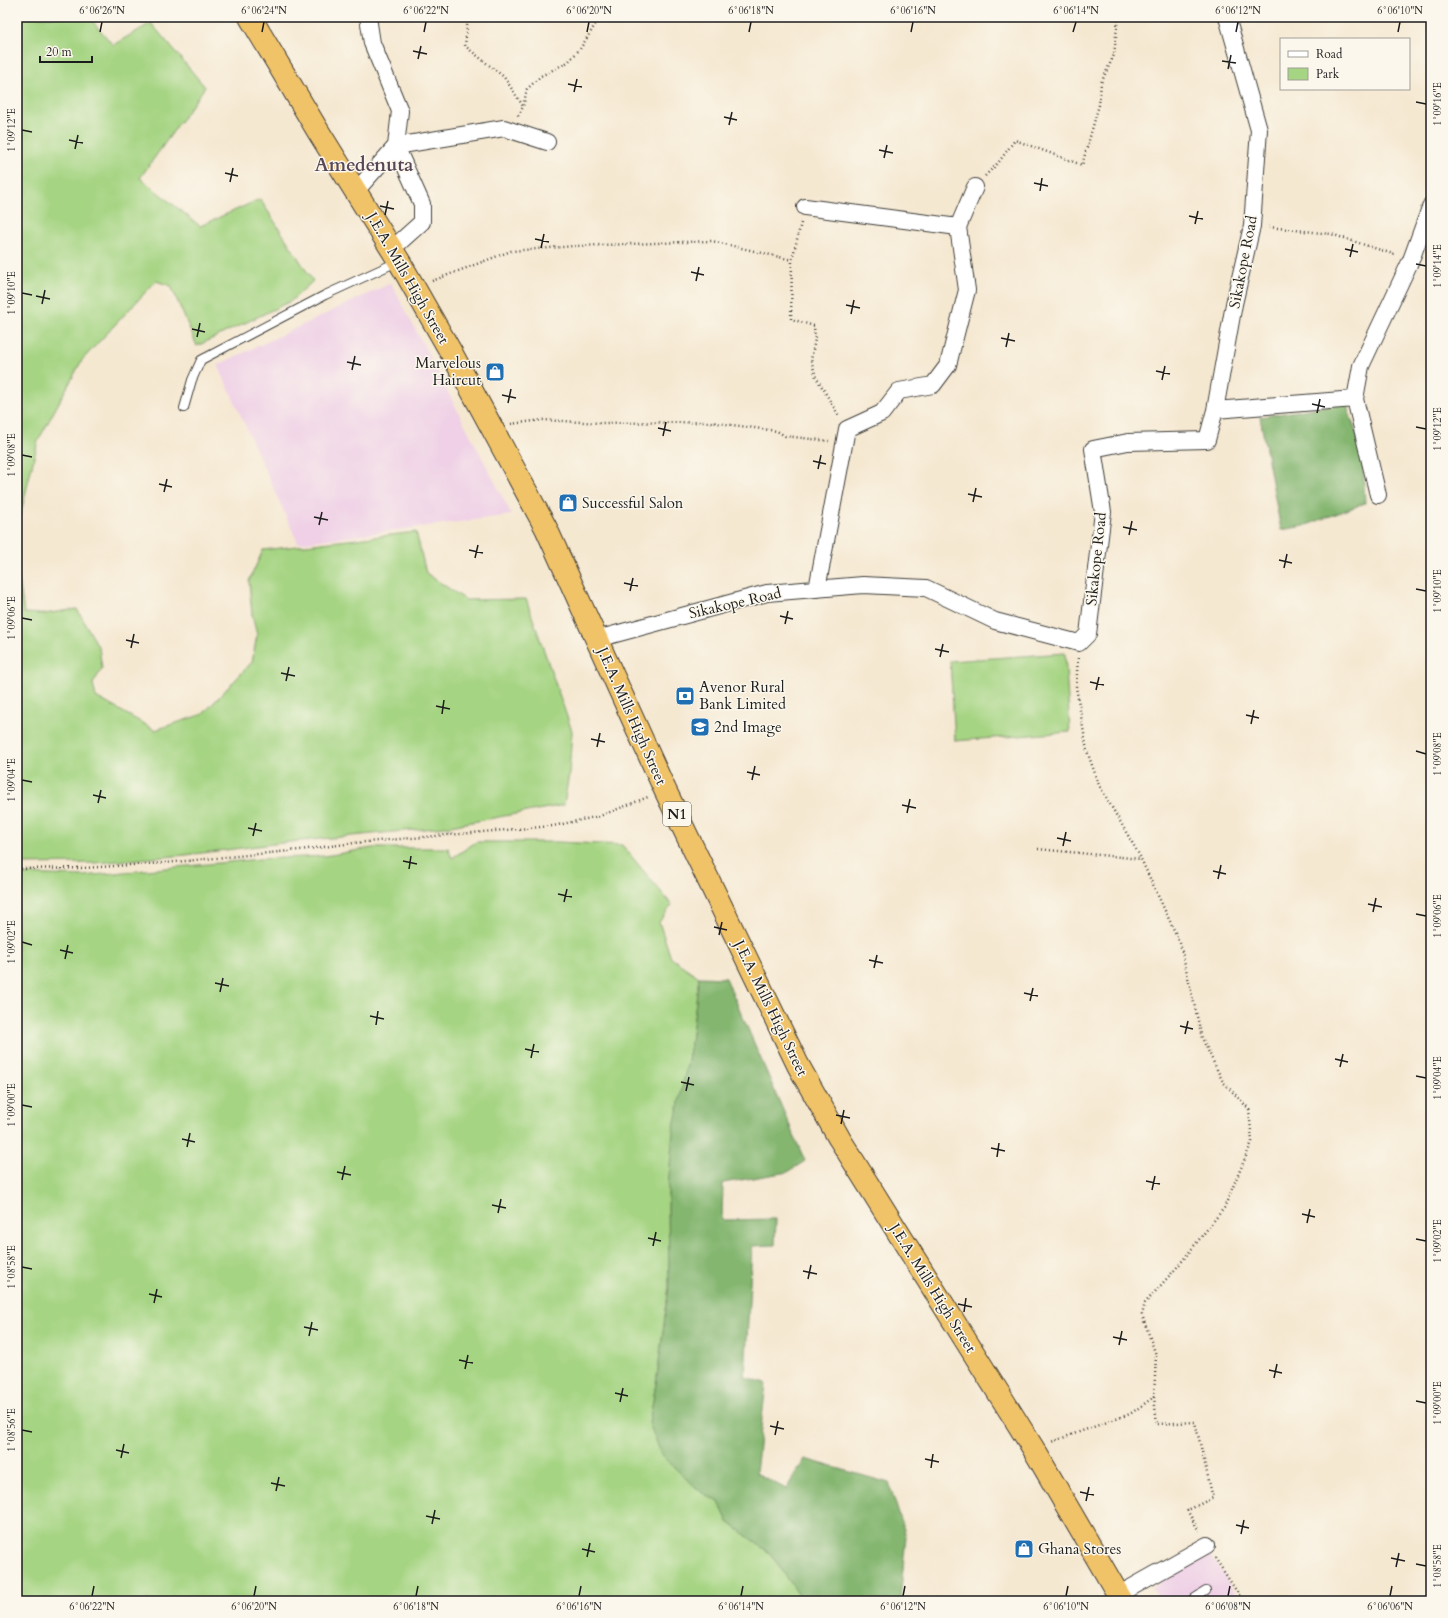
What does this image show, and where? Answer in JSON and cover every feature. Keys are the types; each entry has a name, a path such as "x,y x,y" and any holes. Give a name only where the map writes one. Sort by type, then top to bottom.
{"highway":[{"name":"J.E.A. Mills High Street","path":"250,17 318,131 396,255 452,354 546,528 665,790 798,1065 839,1138 1033,1448 1120,1598"}],"street":[{"path":"368,17 372,43 400,111 396,146 422,204 422,222 396,255"},
{"name":"Sikakope Road","path":"597,639 767,593 863,585 926,588 995,621 1078,643 1088,634 1103,512 1093,449 1128,442 1207,440 1215,410 1234,304 1252,226 1259,130 1227,17"},
{"path":"356,191 396,146 504,128 547,142"},
{"path":"817,589 846,436 882,413 899,391 933,385 948,365 967,290 958,227 975,187"},
{"path":"1378,496 1355,399 1361,366 1411,260 1431,205"},
{"path":"806,206 958,227"},
{"path":"1215,410 1355,399"},
{"path":"1120,1598 1207,1545"}],"lane":[{"path":"184,408 192,380 201,360 325,295 396,255"},
{"path":"1190,1601 1206,1590"}],"path":[{"path":"468,17 466,46 504,77 523,107"},
{"path":"504,128 514,122 523,107 527,89 541,76 568,62 580,49 600,17"},
{"path":"975,187 998,163 1015,140 1082,165 1099,105 1101,83 1114,56 1118,17"},
{"path":"509,424 542,420 601,423 710,422 777,431 785,436 846,436 814,371 811,360 815,339 814,326 791,319 792,260 806,206"},
{"path":"1252,226 1331,234 1411,260"},
{"path":"432,281 511,251 575,246 712,241 792,260"},
{"path":"1078,643 1076,686 1087,752 1099,785 1141,859 1180,943 1202,1038 1223,1082 1249,1109 1252,1142 1224,1208 1179,1265 1145,1303 1142,1315 1156,1355 1154,1397 1156,1424 1195,1422 1213,1498 1199,1504 1197,1507 1187,1510 1207,1545 1243,1601"},
{"path":"17,869 83,868 164,862 300,850 361,842 553,826 600,816 665,790"},
{"path":"1038,849 1141,859"},
{"path":"1033,1448 1130,1414 1154,1397"}],"shaded area":[{"path":"391,283 512,515 298,543 218,365"},
{"path":"1210,1554 1241,1601 1161,1601 1152,1587"}],"green space":[{"path":"17,17 89,17 113,45 151,23 205,87 140,178 200,226 260,199 313,281 291,301 197,346 171,286 156,281 82,360 38,441 18,525 17,538"},
{"path":"1346,403 1362,450 1365,503 1304,526 1281,530 1260,417"},
{"path":"416,532 426,573 466,600 526,599 572,731 569,773 564,805 445,827 289,842 186,855 96,863 17,864 17,566 24,613 44,614 77,609 99,648 102,668 93,684 96,697 155,730 203,714 252,662 257,635 252,615 249,581 263,550"},
{"path":"1065,653 1070,732 955,741 950,661"},
{"path":"476,842 558,842 622,845 672,905 659,922 671,958 699,977 690,1050 668,1187 669,1287 656,1384 649,1423 701,1492 719,1502 728,1522 771,1554 803,1601 17,1601 17,874 84,876 260,859 325,856 372,848 448,848 452,858"},
{"path":"699,977 726,978 805,1161 788,1172 723,1183 722,1220 776,1219 775,1245 752,1246 745,1377 766,1383 756,1473 786,1489 805,1459 889,1483 906,1536 900,1601 803,1601 771,1554 728,1522 719,1502 701,1492 662,1456 649,1423 656,1384 669,1287 668,1187 673,1131 690,1050"}],"place":[{"name":"Marvelous Haircut","path":"495,372"},
{"name":"Successful Salon","path":"568,503"},
{"name":"Avenor Rural Bank Limited","path":"685,696"},
{"name":"2nd Image","path":"700,727"},
{"name":"Ghana Stores","path":"1024,1549"}],"district":[{"name":"Amedenuta","path":"364,165"}]}
